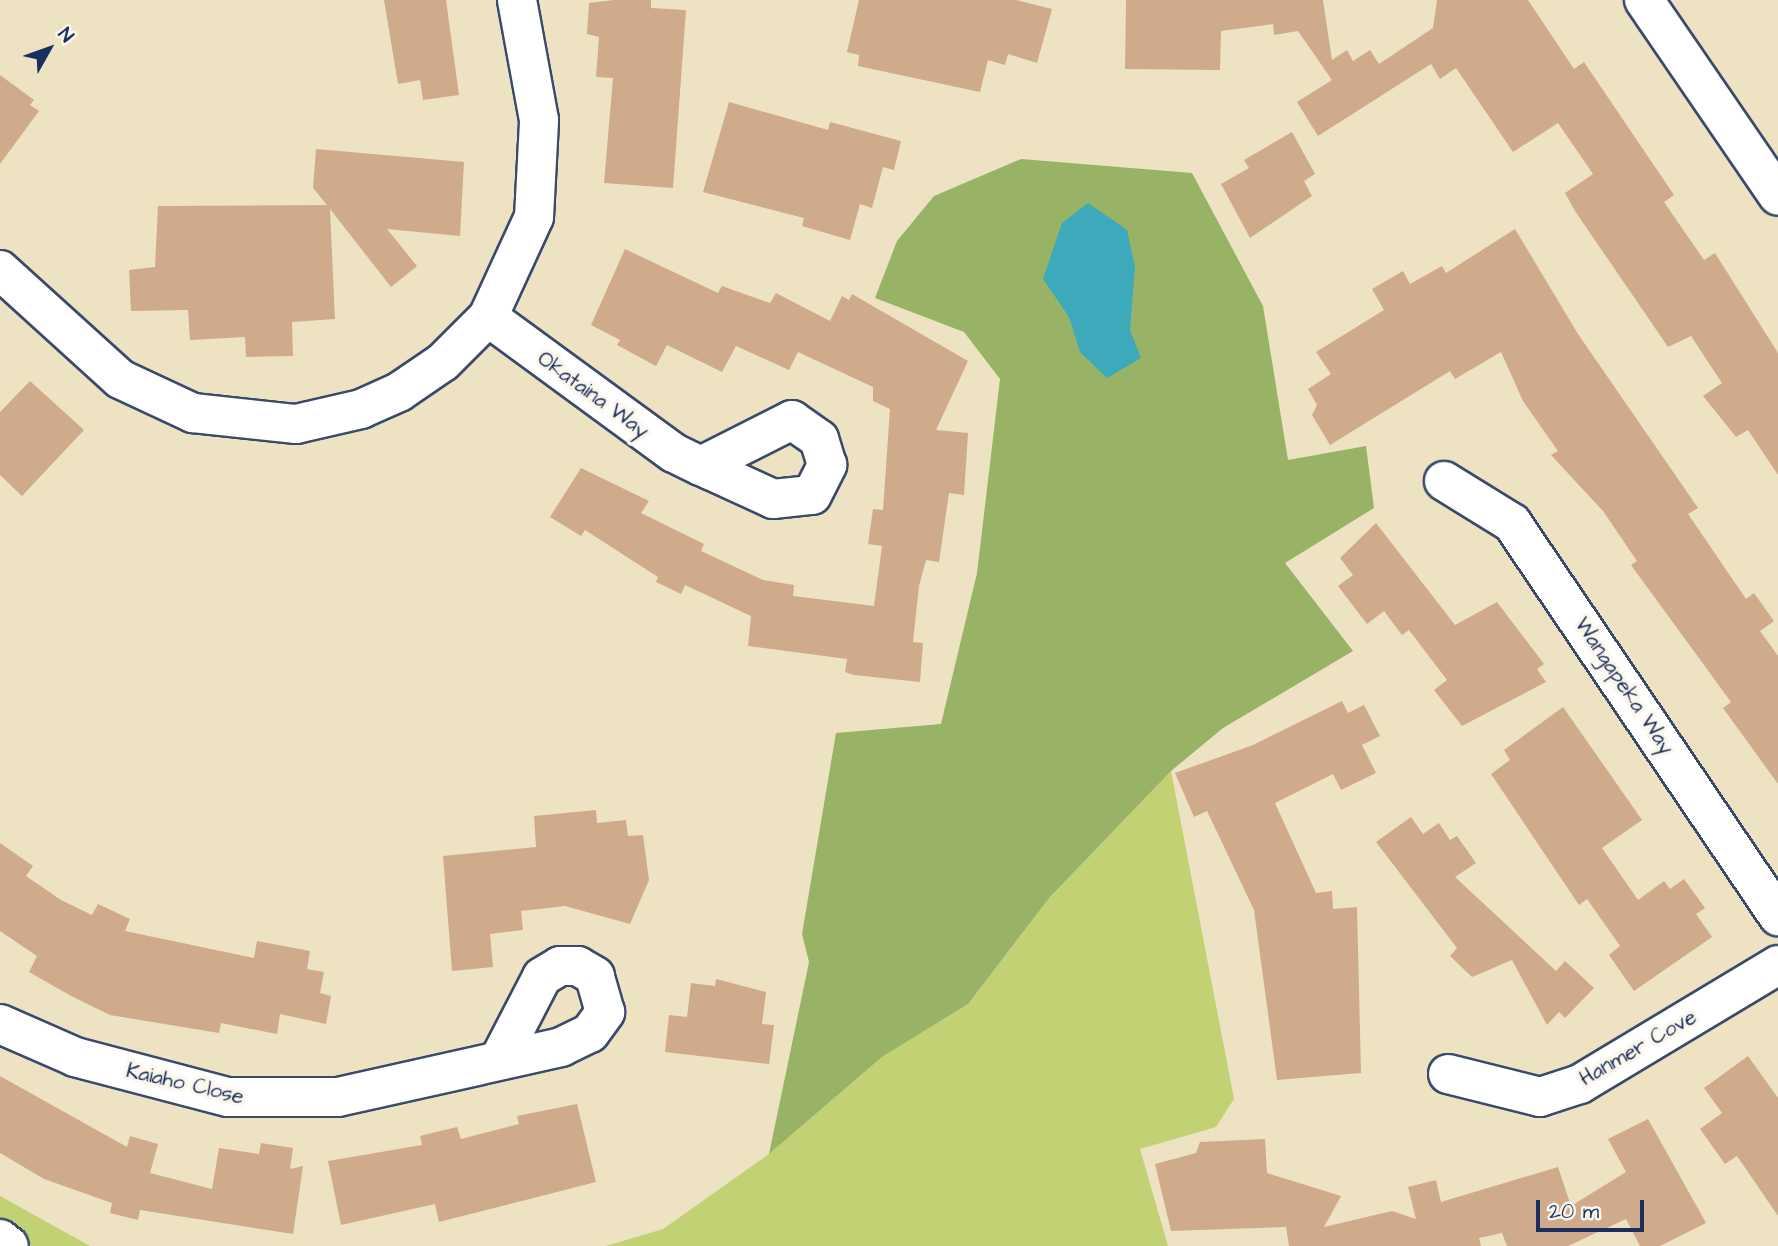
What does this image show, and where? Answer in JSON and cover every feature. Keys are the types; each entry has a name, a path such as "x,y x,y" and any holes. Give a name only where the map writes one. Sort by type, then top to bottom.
{"street":[{"path":"0,270 120,379 193,413 259,425 324,420 400,392 443,362 488,317 524,245 541,174 539,120 517,0"},
{"path":"1644,0 1778,196"},
{"name":"Okataina Way","path":"488,317 613,413 701,466"},
{"name":"Wangapeka Way","path":"1444,481 1511,523 1778,916"},
{"name":"Hanmer Cove","path":"1448,1074 1540,1097 1580,1084 1778,965"},
{"name":"Kaiaho Close","path":"0,1024 75,1057 228,1097 266,1101 372,1092 499,1060"},
{"path":"0,1239 9,1246"}],"green space":[{"path":"1021,159 1192,173 1263,306 1288,460 1366,446 1374,508 1285,563 1353,651 1223,728 1171,771 1050,897 968,1004 882,1057 769,1154 809,962 802,934 836,733 941,724 977,573 1000,379 964,332 875,298 897,241 934,196"},
{"path":"1171,771 1234,1099 1216,1127 1140,1149 1168,1246 606,1246 663,1229 769,1154 882,1057 968,1004 1050,897"},
{"path":"0,1196 90,1246 32,1246 0,1221"}],"water":[{"path":"1088,203 1127,230 1135,267 1130,330 1141,358 1107,378 1080,352 1069,317 1043,279 1062,223"}],"building":[{"path":"384,0 446,0 459,95 423,100 420,80 398,84"},
{"path":"651,0 651,8 686,10 673,188 604,183 613,78 596,77 599,37 587,34 589,3"},
{"path":"859,0 1016,0 1052,9 1037,63 1008,54 1005,65 988,60 980,92 858,66 859,55 847,52"},
{"path":"1126,0 1323,0 1332,60 1347,50 1353,61 1370,50 1379,64 1433,28 1437,0 1528,0 1574,69 1584,62 1674,195 1664,202 1704,260 1715,253 1778,353 1778,475 1748,430 1736,437 1703,396 1722,383 1691,336 1668,347 1575,211 1565,193 1593,174 1558,123 1513,152 1456,68 1440,79 1431,64 1318,136 1297,102 1332,80 1298,31 1274,35 1273,24 1221,31 1220,70 1125,69"},
{"path":"0,75 34,100 30,105 39,111 0,164"},
{"path":"729,102 828,130 830,122 901,141 894,170 883,167 872,208 860,204 850,240 802,226 804,218 703,192"},
{"path":"1292,132 1315,174 1304,181 1312,196 1250,238 1221,184 1249,168 1244,160"},
{"path":"316,149 464,162 460,236 387,229 417,266 391,287 330,209 335,319 292,322 293,356 246,357 245,337 190,340 188,310 131,311 129,270 155,267 158,206 327,205 313,188"},
{"path":"1515,229 1578,334 1698,508 1688,514 1746,599 1754,593 1774,621 1760,631 1778,656 1778,784 1723,708 1731,702 1631,565 1637,561 1603,511 1551,455 1558,451 1523,401 1501,352 1455,379 1450,371 1330,445 1312,415 1317,405 1308,389 1331,374 1316,352 1384,310 1372,289 1403,271 1410,284 1442,266 1446,273"},
{"path":"625,249 718,293 722,286 770,303 776,293 830,321 842,296 849,300 852,294 968,361 936,430 968,433 964,495 949,493 939,562 926,560 919,586 913,642 923,643 920,682 854,675 845,672 847,659 748,646 751,616 685,585 681,594 656,582 658,577 585,530 581,536 550,517 581,468 649,501 641,513 704,544 701,551 763,580 794,585 793,596 874,606 882,546 868,544 873,509 883,510 890,409 873,401 873,387 798,352 789,370 736,346 722,372 667,345 656,366 617,345 620,340 591,325"},
{"path":"30,381 84,430 22,496 0,475 0,412"},
{"path":"1376,523 1455,625 1497,602 1544,664 1537,669 1546,682 1462,726 1434,690 1447,680 1409,630 1402,635 1384,611 1367,624 1338,586 1353,575 1340,558"},
{"path":"1342,701 1348,713 1364,705 1380,736 1362,745 1376,773 1341,790 1333,774 1275,803 1316,893 1332,891 1333,909 1357,907 1361,1073 1277,1080 1254,910 1207,811 1194,817 1175,773 1253,745"},
{"path":"1563,707 1642,820 1602,848 1638,900 1664,881 1670,889 1684,879 1705,908 1696,914 1712,937 1634,991 1609,955 1620,946 1587,899 1579,905 1491,774 1510,760 1504,750"},
{"path":"596,810 597,823 626,820 628,836 643,835 649,880 630,924 565,906 521,911 523,930 490,934 493,967 452,971 443,856 536,847 534,816"},
{"path":"1411,817 1423,834 1439,823 1450,840 1457,836 1476,863 1455,877 1556,971 1565,961 1594,988 1565,1018 1559,1012 1547,1025 1512,960 1472,977 1450,956 1457,948 1376,842"},
{"path":"0,843 33,866 26,876 61,900 92,915 98,904 130,919 125,931 254,958 257,941 310,951 307,969 324,972 320,993 331,996 326,1024 280,1014 277,1034 221,1023 219,1033 110,1015 73,997 29,972 37,956 0,931"},
{"path":"716,979 766,992 762,1024 774,1025 769,1064 665,1052 669,1015 687,1017 691,983 715,986"},
{"path":"1748,1056 1778,1098 1778,1216 1737,1156 1725,1164 1700,1129 1722,1113 1704,1088"},
{"path":"0,1076 127,1147 130,1136 158,1144 150,1173 212,1189 219,1148 259,1154 261,1143 293,1148 290,1169 303,1166 293,1234 140,1210 138,1220 110,1213 112,1203 44,1179 0,1153"},
{"path":"577,1104 596,1182 439,1222 435,1204 341,1225 328,1161 422,1145 420,1136 457,1127 461,1139 519,1124 517,1116"},
{"path":"1648,1119 1706,1223 1660,1246 1640,1246 1626,1219 1568,1246 1507,1246 1502,1233 1479,1238 1481,1246 1289,1246 1286,1227 1171,1231 1155,1164 1196,1153 1200,1142 1265,1139 1267,1173 1341,1196 1324,1227 1392,1211 1416,1219 1408,1187 1436,1180 1441,1202 1558,1167 1571,1206 1626,1172 1608,1139"}]}
